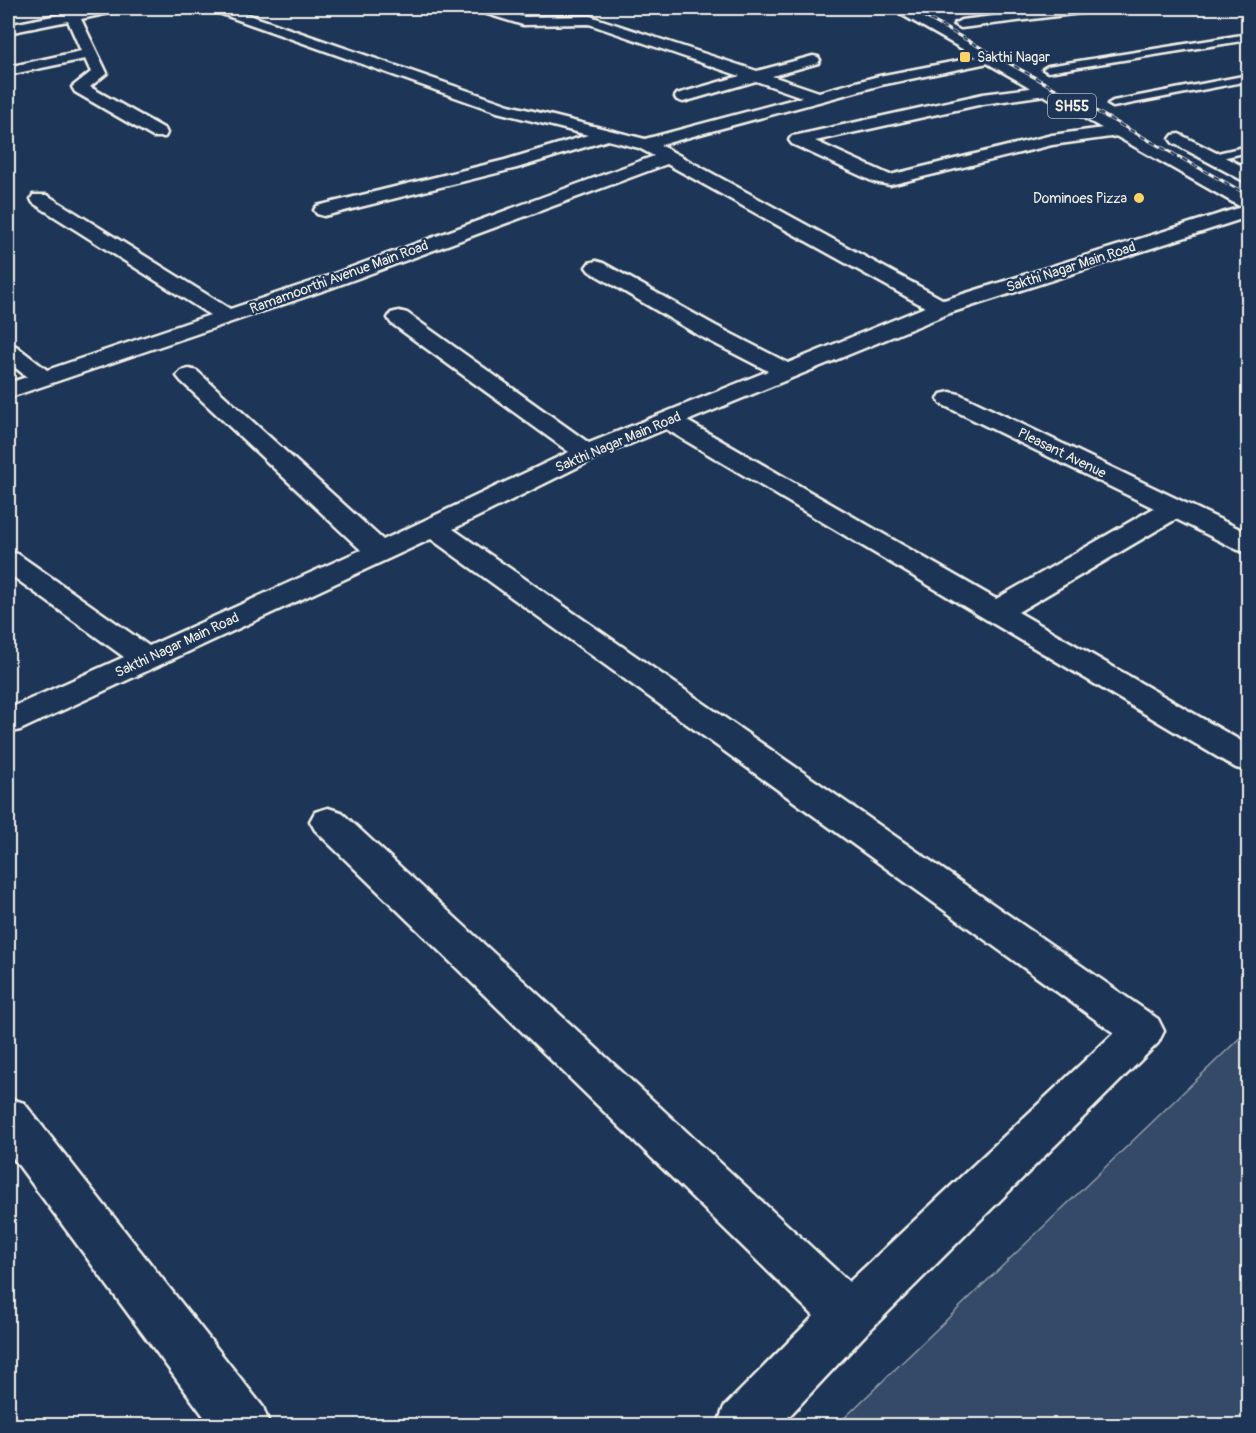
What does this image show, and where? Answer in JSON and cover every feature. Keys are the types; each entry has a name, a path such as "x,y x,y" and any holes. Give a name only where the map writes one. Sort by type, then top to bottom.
{"street":[{"path":"8,29 69,12 114,8"},
{"path":"218,8 503,109 645,144 942,308"},
{"name":"SH55","path":"897,8 1248,202"},
{"path":"988,38 956,21 1089,8"},
{"path":"489,9 523,21 590,20 818,97"},
{"path":"69,12 99,73 80,87 81,89 159,133"},
{"path":"8,71 91,53"},
{"path":"645,144 879,81 988,59"},
{"path":"683,97 813,60"},
{"name":"SH55","path":"1043,66 1067,79"},
{"path":"1046,91 1002,97 798,140 880,178 890,180 1080,134 1118,131"},
{"name":"SH55","path":"1095,94 1133,114"},
{"path":"1002,97 1031,111"},
{"path":"1061,125 1080,134"},
{"path":"1163,130 1248,176"},
{"path":"324,210 512,164 606,135"},
{"name":"Ramamoorthi Avenue Main Road","path":"8,391 324,284 669,157"},
{"path":"40,199 228,317"},
{"name":"Sakthi Nagar Main Road","path":"8,722 433,528 587,453 942,308 1248,211"},
{"path":"596,267 708,331 788,372"},
{"path":"399,318 587,453"},
{"path":"8,351 44,379"},
{"path":"189,376 380,552"},
{"name":"Pleasant Avenue","path":"950,399 1248,544"},
{"path":"668,420 1248,760"},
{"path":"996,612 1175,508"},
{"path":"433,528 1143,1030 849,1316 743,1425"},
{"path":"8,560 147,658"},
{"path":"327,821 849,1316"},
{"path":"8,1117 244,1425"}],"lane":[{"path":"1043,66 1248,38"},
{"path":"1113,104 1248,78"},
{"path":"1213,157 1248,149"}],"shaded area":[{"path":"1248,1030 1248,1425 837,1425"}],"railway":[{"path":"909,8 1248,195"}],"place":[{"name":"Sakthi Nagar","path":"965,57"},
{"name":"Dominoes Pizza","path":"1139,198"}]}
